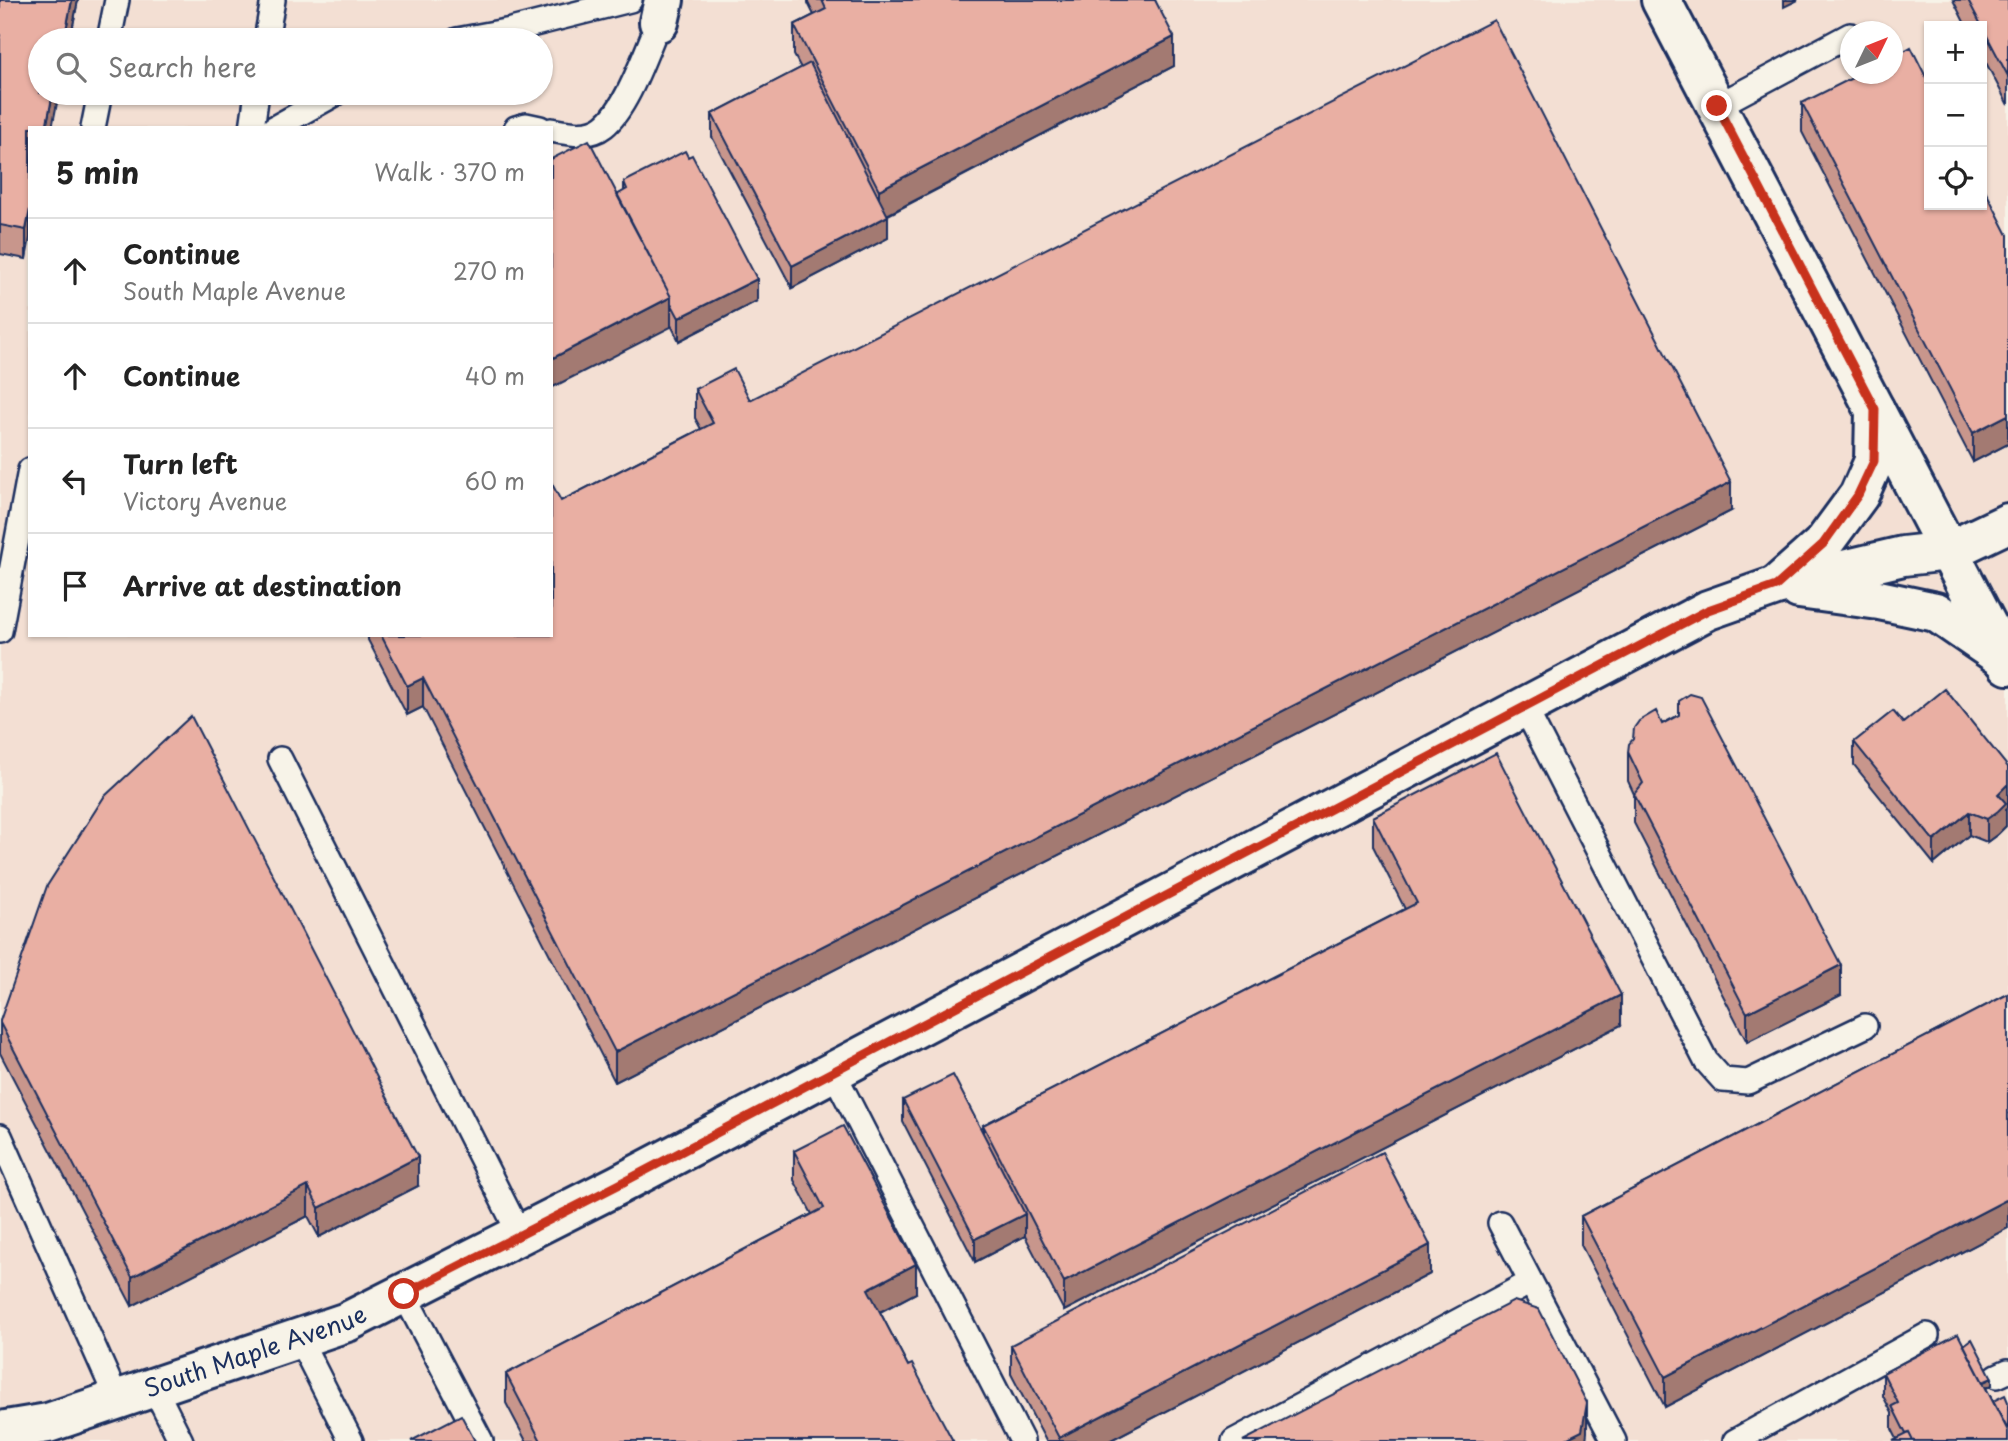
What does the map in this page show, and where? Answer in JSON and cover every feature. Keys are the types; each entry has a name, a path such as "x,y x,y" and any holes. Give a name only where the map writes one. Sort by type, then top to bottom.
{"street":[{"path":"1661,0 2007,662"},
{"path":"1776,586 1823,544 1858,495 1874,461 1875,409"},
{"name":"South Maple Avenue","path":"3,1434 48,1423 347,1322 520,1235 1708,610 1776,586 1903,556 1949,551 2008,523"},
{"path":"1776,586 1879,600 1936,612 2007,662"}],"lane":[{"path":"111,28 117,0"},
{"path":"268,28 273,0"},
{"path":"524,28 651,7 621,107 603,127 591,132 572,134 553,130"},
{"path":"1717,106 1840,41"},
{"path":"93,126 98,105"},
{"path":"252,126 255,105"},
{"path":"278,126 315,105"},
{"path":"0,631 28,481"},
{"path":"1524,706 1706,1061 1723,1080 1748,1082 1865,1026"},
{"path":"280,759 520,1235"},
{"path":"833,1071 1022,1441"},
{"path":"0,1136 117,1399"},
{"path":"1500,1223 1614,1441"},
{"path":"1234,1441 1531,1282"},
{"path":"404,1294 481,1441"},
{"path":"1735,1441 1927,1335"},
{"path":"299,1338 351,1441"},
{"path":"154,1387 181,1441"}],"shaded area":[{"path":"0,0 2008,0 2008,1441 0,1441"}],"building":[{"path":"0,0 72,0 66,28 28,28 28,105 51,105 46,126 28,126 26,230 0,225"},
{"path":"822,0 1155,0 1174,37 879,190 794,25 826,9"},
{"path":"1968,0 2008,0 2008,76 1987,36 1987,21 1979,21"},
{"path":"1494,20 1731,482 615,1052 423,678 407,686 382,637 553,637 553,486 561,501 713,423 695,389 734,369 750,400"},
{"path":"1911,47 1924,73 1924,210 1987,210 1987,194 2008,235 2008,415 1973,433 1802,103 1840,84 1903,84 1903,51"},
{"path":"810,63 888,216 792,266 712,114"},
{"path":"589,140 671,297 553,358 553,158"},
{"path":"685,151 688,157 692,155 757,279 679,318 671,303 671,297 617,195 627,189 624,182"},
{"path":"1945,689 2008,767 2008,784 1998,794 2006,803 1998,811 1987,819 1969,812 1934,841 1854,742 1893,711 1903,723"},
{"path":"1690,694 1701,697 1841,965 1747,1013 1634,794 1643,783 1628,752 1634,728 1639,721 1656,711 1662,724 1679,715 1679,701"},
{"path":"191,716 418,1157 319,1208 308,1186 132,1277 0,1021 47,886 104,797"},
{"path":"1496,753 1621,995 1064,1282 983,1125 1417,903 1373,817"},
{"path":"2008,994 2008,1199 1665,1377 1581,1216"},
{"path":"953,1075 1025,1214 975,1239 903,1100"},
{"path":"843,1126 916,1264 868,1289 908,1366 912,1364 953,1441 541,1441 506,1374 824,1208 794,1151"},
{"path":"1382,1152 1430,1245 1059,1438 1011,1345"},
{"path":"1514,1301 1539,1309 1587,1403 1582,1431 1562,1441 1243,1441"},
{"path":"1958,1334 2008,1431 2008,1441 1913,1441 1909,1433 1906,1434 1892,1406 1898,1403 1883,1373"},
{"path":"1972,1339 1992,1378 1983,1382 1964,1345"},
{"path":"2005,1395 2008,1402 2008,1430 1993,1401"},
{"path":"461,1415 475,1441 411,1441"},
{"path":"1909,1433 1913,1441 1893,1441"}],"route":[{"path":"404,1294 618,1185 1708,610 1776,586 1823,544 1858,495 1874,461 1875,409 1717,106"}]}
